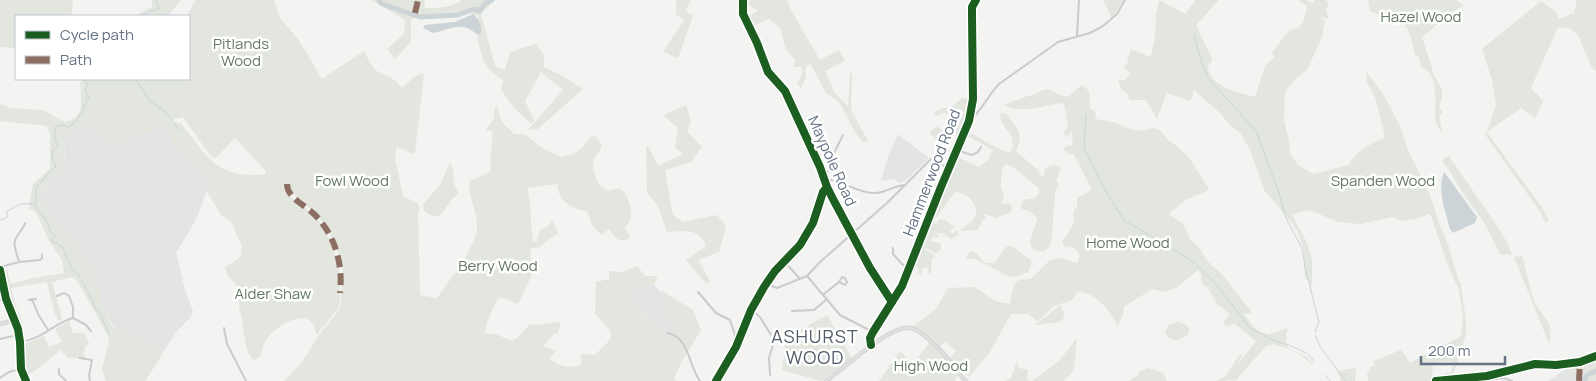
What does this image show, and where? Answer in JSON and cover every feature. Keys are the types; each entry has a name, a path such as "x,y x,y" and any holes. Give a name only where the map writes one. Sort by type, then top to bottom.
{"street":[{"name":"Maypole Road","path":"743,0 743,14 768,72 782,86 827,186 852,235 892,302"},
{"name":"Hammerwood Road","path":"871,345 870,338 872,332 902,286 910,268 948,169 970,121 973,99 972,7 976,0"},
{"path":"1077,36 1079,0"},
{"path":"970,121 976,116 999,84 1058,42 1090,33 1103,26 1117,14 1125,0"},
{"path":"843,134 831,159 825,180 834,180 848,187 873,194 905,185"},
{"path":"956,150 972,155 976,154 981,147"},
{"path":"967,154 969,150"},
{"path":"766,284 777,288 807,276 932,158 948,169"},
{"path":"716,381 738,342 751,310 766,284 775,271 801,243 813,223 823,192 827,186"},
{"path":"19,262 14,243 24,230 25,223"},
{"path":"893,248 893,254 903,265 910,268"},
{"path":"26,381 22,369 18,329 6,299 0,269 19,262 40,260 42,254"},
{"path":"785,261 800,279"},
{"path":"807,276 840,314 872,332"},
{"path":"824,295 839,282"},
{"path":"698,292 716,313 730,320 738,342"},
{"path":"57,296 64,293 69,296 74,306 73,318"},
{"path":"0,300 6,299"},
{"path":"28,300 34,299 38,314 48,330"},
{"path":"792,311 814,310 827,299"},
{"path":"751,310 760,317 773,338 769,358 770,374"},
{"path":"20,342 29,341 62,321 73,318 86,324 91,331"},
{"path":"0,324 14,320"},
{"path":"224,328 227,344 246,381"},
{"path":"826,381 871,345 899,328 912,328 939,349 966,381"},
{"path":"667,333 675,334 681,342 700,381"},
{"path":"0,339 13,336"},
{"path":"80,358 92,360 90,381"},
{"path":"0,378 10,372 22,369"},
{"path":"59,369 59,374 66,381"},
{"path":"1488,380 1504,378 1512,381"}],"shaded area":[{"path":"473,14 480,25 481,33 478,35 472,30 461,27 433,33 423,28 425,25 455,22"},
{"path":"90,122 147,133 167,126 177,151 191,159 209,185 197,217 176,252 185,290 193,311 191,317 177,331 163,352 114,327 102,306 97,273 83,252 44,207 41,198 43,189 55,175 66,167 64,142 70,133"},
{"path":"898,134 929,158 905,181 899,183 894,179 881,181 888,156"},
{"path":"1444,172 1477,217 1475,223 1453,233 1450,229 1442,200 1441,186"},
{"path":"645,282 654,285 667,299 664,307 680,330 671,332 658,331 649,318 632,306 631,295 635,288"},
{"path":"1570,368 1575,381 1548,381 1563,371"}],"green space":[{"path":"0,0 73,0 70,15 15,15 15,48 0,47"},
{"path":"152,0 181,0 169,15 136,15 152,7"},
{"path":"196,0 274,0 280,18 298,39 322,79 364,51 374,68 393,79 402,88 415,76 424,73 415,153 413,154 397,147 395,158 403,196 417,203 420,208 418,213 420,295 437,298 461,264 476,235 477,221 469,187 470,181 491,171 490,159 493,132 486,130 494,118 497,105 501,121 514,134 526,135 542,148 561,157 573,154 581,149 590,137 596,136 602,146 593,163 596,176 600,185 606,190 621,189 626,194 631,217 625,227 630,236 629,239 620,240 609,229 601,235 592,225 587,211 566,203 560,194 558,184 527,188 530,201 533,241 537,241 540,230 548,226 552,220 558,233 539,247 530,249 532,275 518,304 505,298 497,300 487,322 485,333 498,335 512,341 530,324 561,322 558,333 553,335 543,346 556,351 550,358 559,365 579,366 581,354 595,355 611,339 610,330 595,314 596,282 609,279 609,271 623,272 637,266 645,276 658,276 654,285 645,282 630,297 635,307 654,324 658,331 671,332 679,330 667,316 665,305 667,299 659,291 693,310 701,330 674,378 677,381 284,381 302,362 318,336 339,310 341,303 343,271 336,246 317,214 291,193 290,196 315,216 327,232 339,265 340,303 338,309 316,335 314,326 310,321 303,318 281,326 269,336 263,346 260,357 254,360 247,348 239,308 239,301 243,292 228,276 225,267 238,259 241,255 242,246 231,222 221,215 206,190 209,185 191,159 177,151 167,126 147,132 115,146 90,122 70,134 67,138 64,149 66,167 55,175 43,188 41,198 44,207 83,252 97,273 102,306 113,327 163,352 145,381 106,381 102,369 109,340 108,336 78,282 72,277 52,282 62,319 59,321 54,312 47,282 11,288 23,325 22,331 26,339 23,338 7,296 4,271 7,269 10,283 64,273 62,260 48,239 38,216 29,209 33,184 50,169 50,135 47,126 0,121 0,104 10,108 43,110 65,122 77,115 80,110 81,80 190,80 190,15 187,15","holes":["183,117 209,154 215,159 235,138 265,170 266,174 250,175 236,173 215,164 198,146 181,123 172,123 171,120"]},
{"path":"371,0 425,0 424,8 439,8 458,3 462,0 494,0 481,14 495,66 505,70 510,52 536,44 544,55 544,67 583,89 538,129 528,130 563,90 541,72 525,101 534,120 531,124 514,108 501,90 503,80 496,76 484,62 477,37 481,31 478,16 454,13 411,19 411,42 395,59 387,49 404,34 405,20"},
{"path":"676,0 691,0 686,11 693,16 678,58 663,52 684,20 676,15"},
{"path":"748,0 787,0 820,60 839,50 845,61 825,71 835,93 848,106 850,73 852,73 851,110 868,141 863,142 855,132 839,102 826,93 810,63 805,69 806,78 801,88 797,84 803,72 801,67 794,67 795,59 786,50 780,28 769,19 753,26 749,16 758,11 747,3"},
{"path":"1103,0 1124,0 1112,18"},
{"name":"Spanden Wood","path":"1159,0 1185,14 1196,0 1219,0 1196,25 1212,58 1208,65 1209,72 1213,78 1226,87 1255,97 1265,66 1275,57 1272,53 1287,34 1299,28 1304,20 1307,6 1298,0 1306,0 1312,3 1315,0 1326,0 1329,5 1326,10 1329,19 1321,17 1321,19 1325,20 1322,37 1307,70 1294,80 1285,93 1284,120 1290,154 1298,165 1313,174 1349,165 1359,152 1385,137 1375,97 1367,82 1366,71 1383,94 1400,126 1408,150 1430,195 1461,284 1466,334 1454,372 1447,378 1436,380 1434,377 1451,372 1453,365 1450,361 1430,364 1433,366 1431,381 1368,381 1367,373 1375,365 1373,361 1401,350 1410,363 1461,336 1463,316 1459,290 1448,266 1431,216 1428,214 1420,218 1401,221 1392,217 1360,224 1338,222 1310,210 1292,214 1306,241 1312,259 1311,287 1305,278 1303,246 1297,230 1265,192 1250,150 1241,134 1195,91 1190,101 1167,93 1157,119 1146,100 1129,100 1128,94 1121,89 1118,79 1124,81 1129,75 1132,77 1124,69 1131,49 1151,57"},
{"name":"Hazel Wood","path":"1368,0 1457,0 1464,6 1446,16 1422,37 1434,75 1442,89 1439,107 1443,112 1439,116 1442,132 1438,127 1435,117 1434,84 1429,72 1421,68 1419,57 1415,55 1410,33 1402,22 1370,11"},
{"path":"1577,0 1596,0 1596,71 1592,68 1578,35 1571,29 1558,27 1531,88 1543,101 1535,118 1521,108 1487,132 1496,105 1492,80 1482,49 1541,1 1555,11 1559,19 1574,13"},
{"name":"Home Wood","path":"1082,85 1089,91 1090,108 1095,112 1096,119 1142,131 1153,128 1159,129 1169,141 1190,159 1209,189 1184,201 1170,215 1183,224 1190,239 1200,249 1207,261 1222,274 1251,310 1249,314 1244,313 1253,326 1260,332 1268,334 1288,328 1285,342 1289,349 1272,344 1271,346 1267,345 1235,381 1216,381 1226,376 1240,354 1242,356 1237,365 1256,341 1235,324 1226,327 1223,321 1230,314 1216,303 1207,287 1202,284 1201,274 1198,270 1176,288 1164,292 1152,289 1124,307 1118,326 1107,309 1097,299 1091,295 1078,292 1072,300 1054,306 1038,321 1029,314 1011,314 990,352 969,377 949,359 956,351 945,342 939,347 914,326 936,309 948,288 975,287 998,302 1010,304 1015,283 1019,280 1031,279 1050,260 1060,258 1077,263 1079,255 1077,251 1070,246 1066,248 1062,242 1074,223 1073,212 1077,207 1077,198 1092,190 1073,153 1071,155 1063,150 1066,146 1072,145 1073,141 1071,137 1073,133 1071,132 1069,137 1063,134 1068,125 1064,104 1025,109 1010,108 1004,105 1044,90 1050,90 1068,97"},
{"path":"962,98 970,99 969,119 959,137 955,132 960,123 958,119 945,113 939,116 934,112 942,108 951,108"},
{"path":"686,105 691,121 687,131 702,147 691,162 665,170 673,215 683,222 717,215 726,226 719,252 698,260 710,281 706,284 686,260 706,246 703,240 695,233 667,232 658,206 647,193 646,145 649,147 658,166 683,154 675,148 678,128 663,115"},
{"path":"999,112 1007,114 1019,131 1020,139 1016,151 1039,171 1039,174 1044,177 1045,169 1051,165 1061,168 1056,180 1059,184 1055,191 1052,237 1048,248 1044,251 1039,251 1032,248 1030,242 1037,220 1029,211 1022,209 1021,206 1023,200 1035,198 1039,193 1039,189 1015,168 1006,164 1003,166 1001,181 1001,188 1004,194 1002,201 1003,204 1009,203 1012,206 1011,212 996,218 985,214 984,216 986,217 978,230 959,231 975,217 976,208 967,196 955,192 933,222 936,224 938,220 946,221 954,227 950,231 953,234 957,230 958,235 951,239 936,228 943,234 936,232 939,237 932,238 930,241 941,244 941,250 936,253 926,248 925,251 932,253 935,257 932,258 931,273 928,273 929,268 925,268 922,269 921,275 916,267 913,275 910,276 958,157 979,167 988,160 993,150 967,136 969,132 1010,153 1015,146 1011,143 1013,138 1002,123"},
{"path":"937,126 946,133 945,140 941,144 930,134"},
{"path":"1487,132 1543,209 1549,220 1546,223 1539,210 1484,133"},
{"path":"1449,156 1507,242 1512,255 1501,255 1482,219 1444,164 1443,159"},
{"path":"450,163 453,170 454,184 459,193 440,216 434,216 424,211 423,204 440,185"},
{"path":"1008,246 1030,259 1032,263 1028,272 1016,277 1008,276 975,259 966,258 970,251 976,253 985,263 994,263"},
{"path":"1522,256 1534,302 1550,325 1550,341 1548,341 1514,257"},
{"path":"1060,305 1065,315 1061,322 1035,325"},
{"path":"827,315 852,358 821,381 782,370 786,338"},
{"path":"69,321 73,333 84,333 90,345 86,345 83,354 86,356 85,359 68,358 61,350 27,375 22,359 23,345 44,336 49,347 62,342 55,329"},
{"path":"1181,322 1189,329 1188,335 1176,341 1169,338 1165,332 1168,325"},
{"path":"1077,338 1074,367 1064,381 1032,381 1059,361"},
{"name":"High Wood","path":"929,343 943,356 957,375 955,381 879,381 900,351 913,364"},
{"name":"Home Wood","path":"1289,349 1306,356 1313,366 1309,361"},
{"path":"1596,352 1596,381 1575,381 1570,368 1565,366 1564,362"},
{"path":"1017,361 1019,368 1028,370 1027,380 1031,381 1005,381 1011,378"},
{"path":"1148,368 1163,373 1167,381 1129,381 1136,377 1140,371"},
{"path":"1356,368 1355,381 1341,381 1337,371"}],"waterway":[{"path":"142,15 159,8 156,0"},
{"path":"379,0 382,4 420,17 458,15 474,9 479,11 492,0"},
{"path":"1194,35 1202,64 1209,79 1256,131 1278,190 1286,218 1302,248 1319,322 1315,332"},
{"path":"0,219 2,220 7,217 7,211 21,204 36,203 36,188 56,167 52,156 53,150 58,146 55,140 55,127 63,125 68,127 74,123 83,111 84,105 87,104 85,100 89,98 85,90 88,84 85,82 86,80"},
{"path":"137,80 149,100 167,113 179,130"},
{"path":"1086,115 1084,148 1108,195 1124,220 1194,262 1216,284 1250,328 1275,341 1289,345"},
{"path":"35,205 47,221 50,232 55,236 52,240 53,243 57,242 59,246 63,247 71,269 79,275 95,308 99,311 109,334"},
{"path":"1315,335 1321,348 1346,381"},
{"path":"1291,346 1306,353"},
{"path":"1308,354 1314,361"},
{"path":"1584,381 1587,375 1596,371"},
{"path":"1325,375 1330,381"}],"marked path":[{"path":"415,13 418,0"},
{"path":"287,184 290,194 317,217 329,234 339,262 340,293"},
{"path":"1579,381 1580,362"}],"cycle path":[{"path":"743,0 743,14 768,72 785,91 834,201 870,268 892,302"},
{"path":"871,345 870,338 873,332 902,286 969,121 973,99 972,7 976,0"},
{"path":"716,381 736,347 751,310 764,287 775,271 800,245 813,223 823,192 827,187"},
{"path":"0,270 6,299 18,329 21,369 26,381"},
{"path":"1436,381 1487,376 1535,364 1556,365 1580,362 1596,356"}],"district":[{"name":"ASHURST WOOD","path":"815,347"}],"park label":[{"name":"Pitlands Wood","path":"241,52"},
{"name":"Fowl Wood","path":"352,181"},
{"name":"Berry Wood","path":"498,266"},
{"name":"Alder Shaw","path":"273,294"}]}
